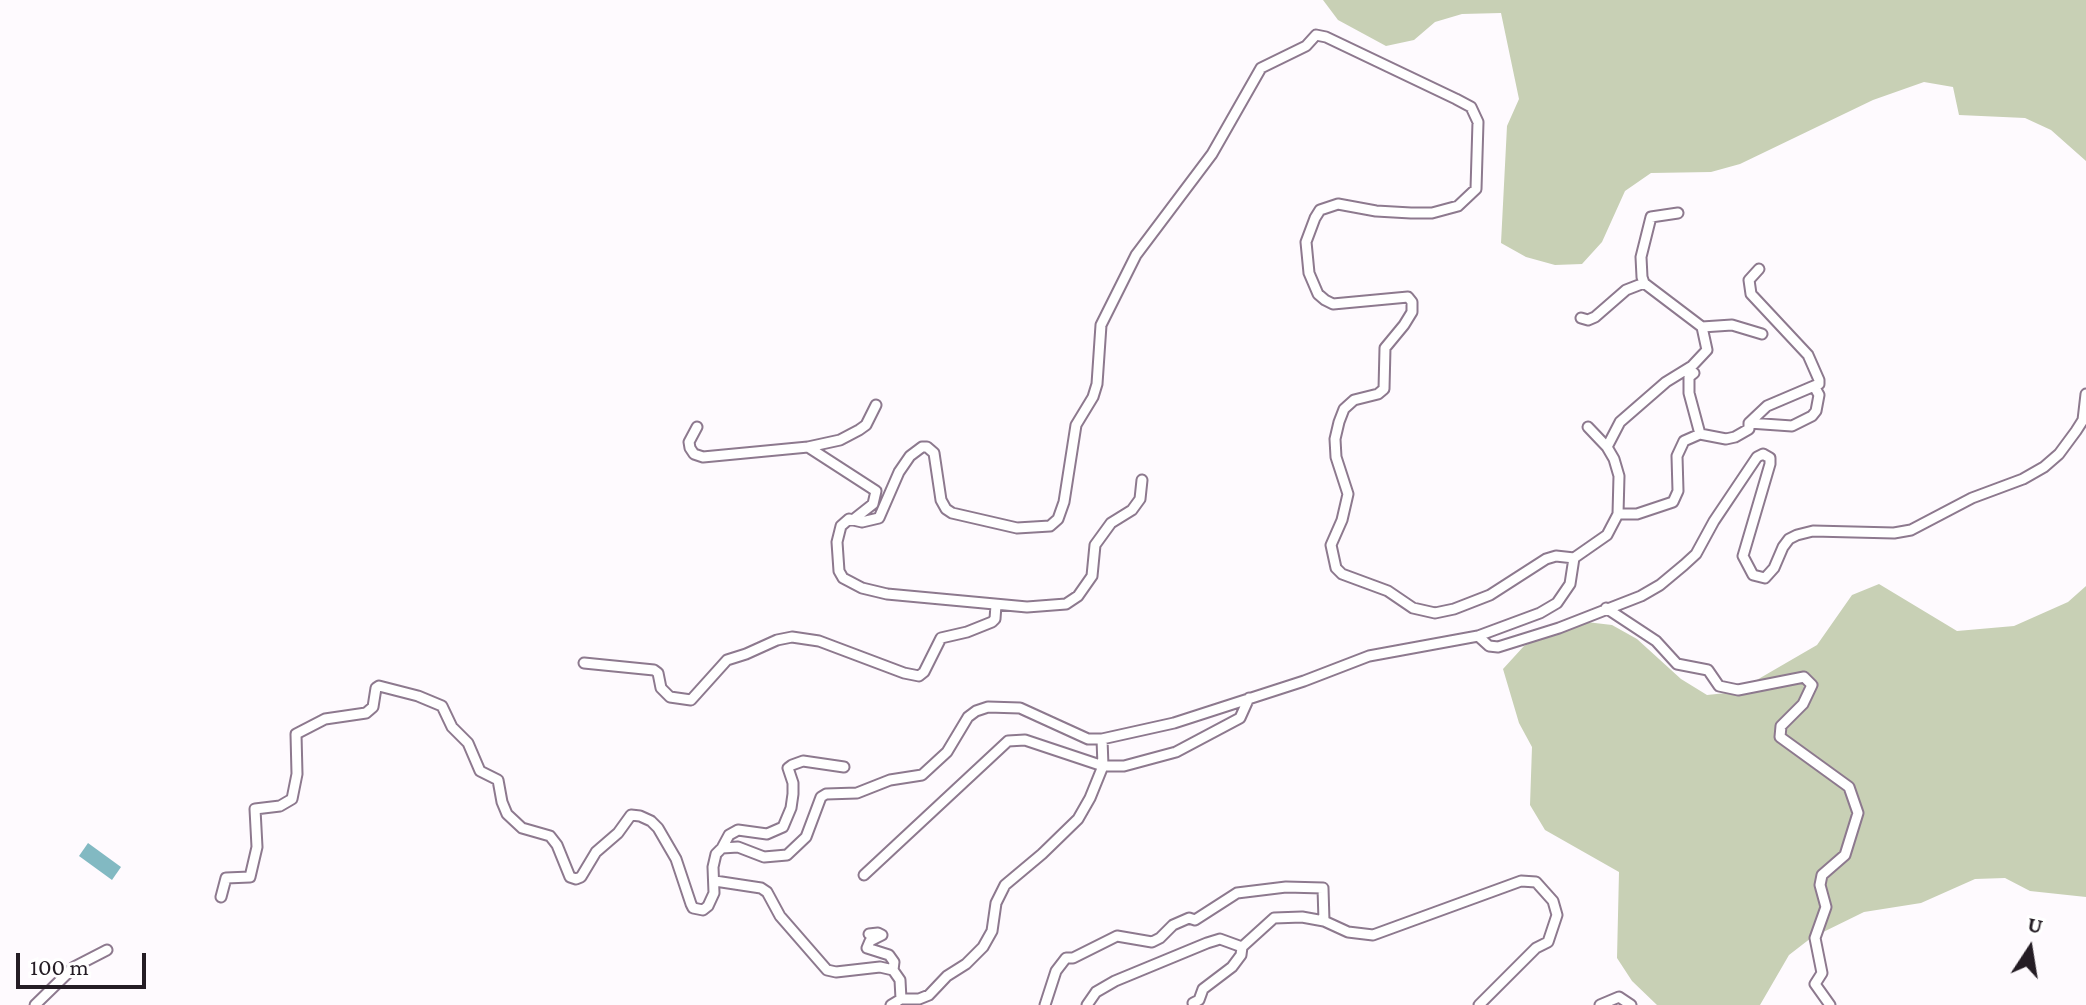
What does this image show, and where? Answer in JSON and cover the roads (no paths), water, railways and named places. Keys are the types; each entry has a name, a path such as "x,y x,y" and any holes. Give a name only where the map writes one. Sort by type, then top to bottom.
{"street":[{"path":"854,519 862,522 879,518 899,472 910,456 927,447 934,453 939,489 948,511 1007,527 1038,528 1054,523 1064,502 1076,425 1097,384 1101,325 1125,274 1212,154 1261,68 1306,46 1316,35 1471,107 1478,122 1476,189 1458,206 1432,213 1411,213 1338,204 1320,210 1310,228 1306,242 1309,273 1318,294 1325,300 1333,304 1408,297 1412,302 1412,312 1385,348 1384,389 1378,394 1354,400 1344,409 1339,422 1335,439 1336,457 1348,494 1342,520 1331,545 1336,568 1342,574 1388,591 1413,608 1435,613 1490,595 1546,559 1556,556 1574,558 1607,535 1618,514 1619,476 1607,447 1588,427"},
{"path":"1607,447 1620,422 1707,350 1702,327 1644,283 1641,257 1647,224 1655,214 1678,213"},
{"path":"1618,514 1637,514 1673,502 1678,491 1676,465 1679,448 1684,441 1700,434 1726,439 1749,429 1749,423 1767,406 1819,384 1808,355 1751,294 1749,280 1759,269"},
{"path":"1581,318 1588,320 1595,317 1626,290 1644,283"},
{"path":"1702,327 1732,325 1762,334"},
{"path":"1694,373 1689,377 1689,393 1700,434"},
{"path":"1749,423 1778,427 1802,423 1816,411 1819,395 1814,386"},
{"path":"1478,636 1489,646 1498,647 1559,628 1650,591 1696,554 1714,521 1760,455 1768,455 1770,464 1743,556 1749,571 1759,578 1770,575 1783,547 1797,535 1813,531 1894,533 1911,530 1972,498 1996,491 2044,467 2059,454 2083,420 2086,394"},
{"path":"697,427 689,442 690,448 694,454 703,457 808,447 840,440 859,430 866,425 876,405"},
{"path":"808,447 876,491 873,504 841,526 836,562 843,578 862,588 887,594 996,605 1048,606 1066,604 1078,596 1092,576 1095,545 1111,523 1132,510 1140,499 1142,480"},
{"path":"722,848 738,847 764,857 787,855 806,837 821,797 826,794 857,793 890,780 922,775 947,752 968,717 988,707 1020,708 1088,739 1102,739 1174,723 1304,681 1369,656 1478,636 1540,613 1557,603 1570,584 1574,558"},
{"path":"584,663 654,670 658,673 661,688 670,697 691,700 727,660 792,637 819,641 919,676 941,638 992,622 996,605"},
{"path":"1606,608 1656,641 1677,664 1708,670 1719,686 1738,690 1804,677 1812,685 1803,704 1781,726 1780,737 1849,787 1858,813 1845,855 1822,875 1820,885 1826,907 1815,938 1822,973 1815,984 1830,1005"},
{"path":"221,897 226,878 250,877 257,847 255,809 280,806 292,799 297,774 296,734 325,719 366,713 373,707 376,688 381,685 442,706 449,723 468,743 480,771 498,780 507,814 522,828 550,836 570,877 581,877 596,852 618,833 631,815 651,821 658,828 676,859 693,908 703,910 714,893 716,854 729,835 738,830 767,834 783,827 793,794 788,768 803,761 844,767"},
{"path":"864,875 1008,741 1025,740 1103,766 1124,766 1176,752 1242,717 1249,698"},
{"path":"891,1005 901,999 919,999 929,995 983,947 992,931 996,903 1005,885 1078,819 1103,766 1102,739"},
{"path":"715,881 761,888 767,892 780,916 827,970 836,972 880,967 893,970 900,980 901,999"},
{"path":"1193,1004 1199,1000 1203,989 1238,961 1242,947 1274,918 1302,917 1324,921 1348,932 1373,935 1521,881 1536,882 1553,901 1557,915 1548,942 1536,948 1479,1005"},
{"path":"1045,1005 1056,971 1066,958 1073,958 1117,936 1152,942 1173,925 1189,918 1195,920 1237,893 1286,887 1323,888 1324,921"},
{"path":"869,934 882,934 867,943 867,948 889,955 894,962 893,970"},
{"path":"1087,1005 1096,992 1115,981 1207,943 1220,939 1242,947"},
{"path":"35,1005 74,967 107,950"},
{"path":"1600,1005 1619,997 1631,1005"}],"water":[{"path":"88,843 121,867 112,880 79,856"}]}
